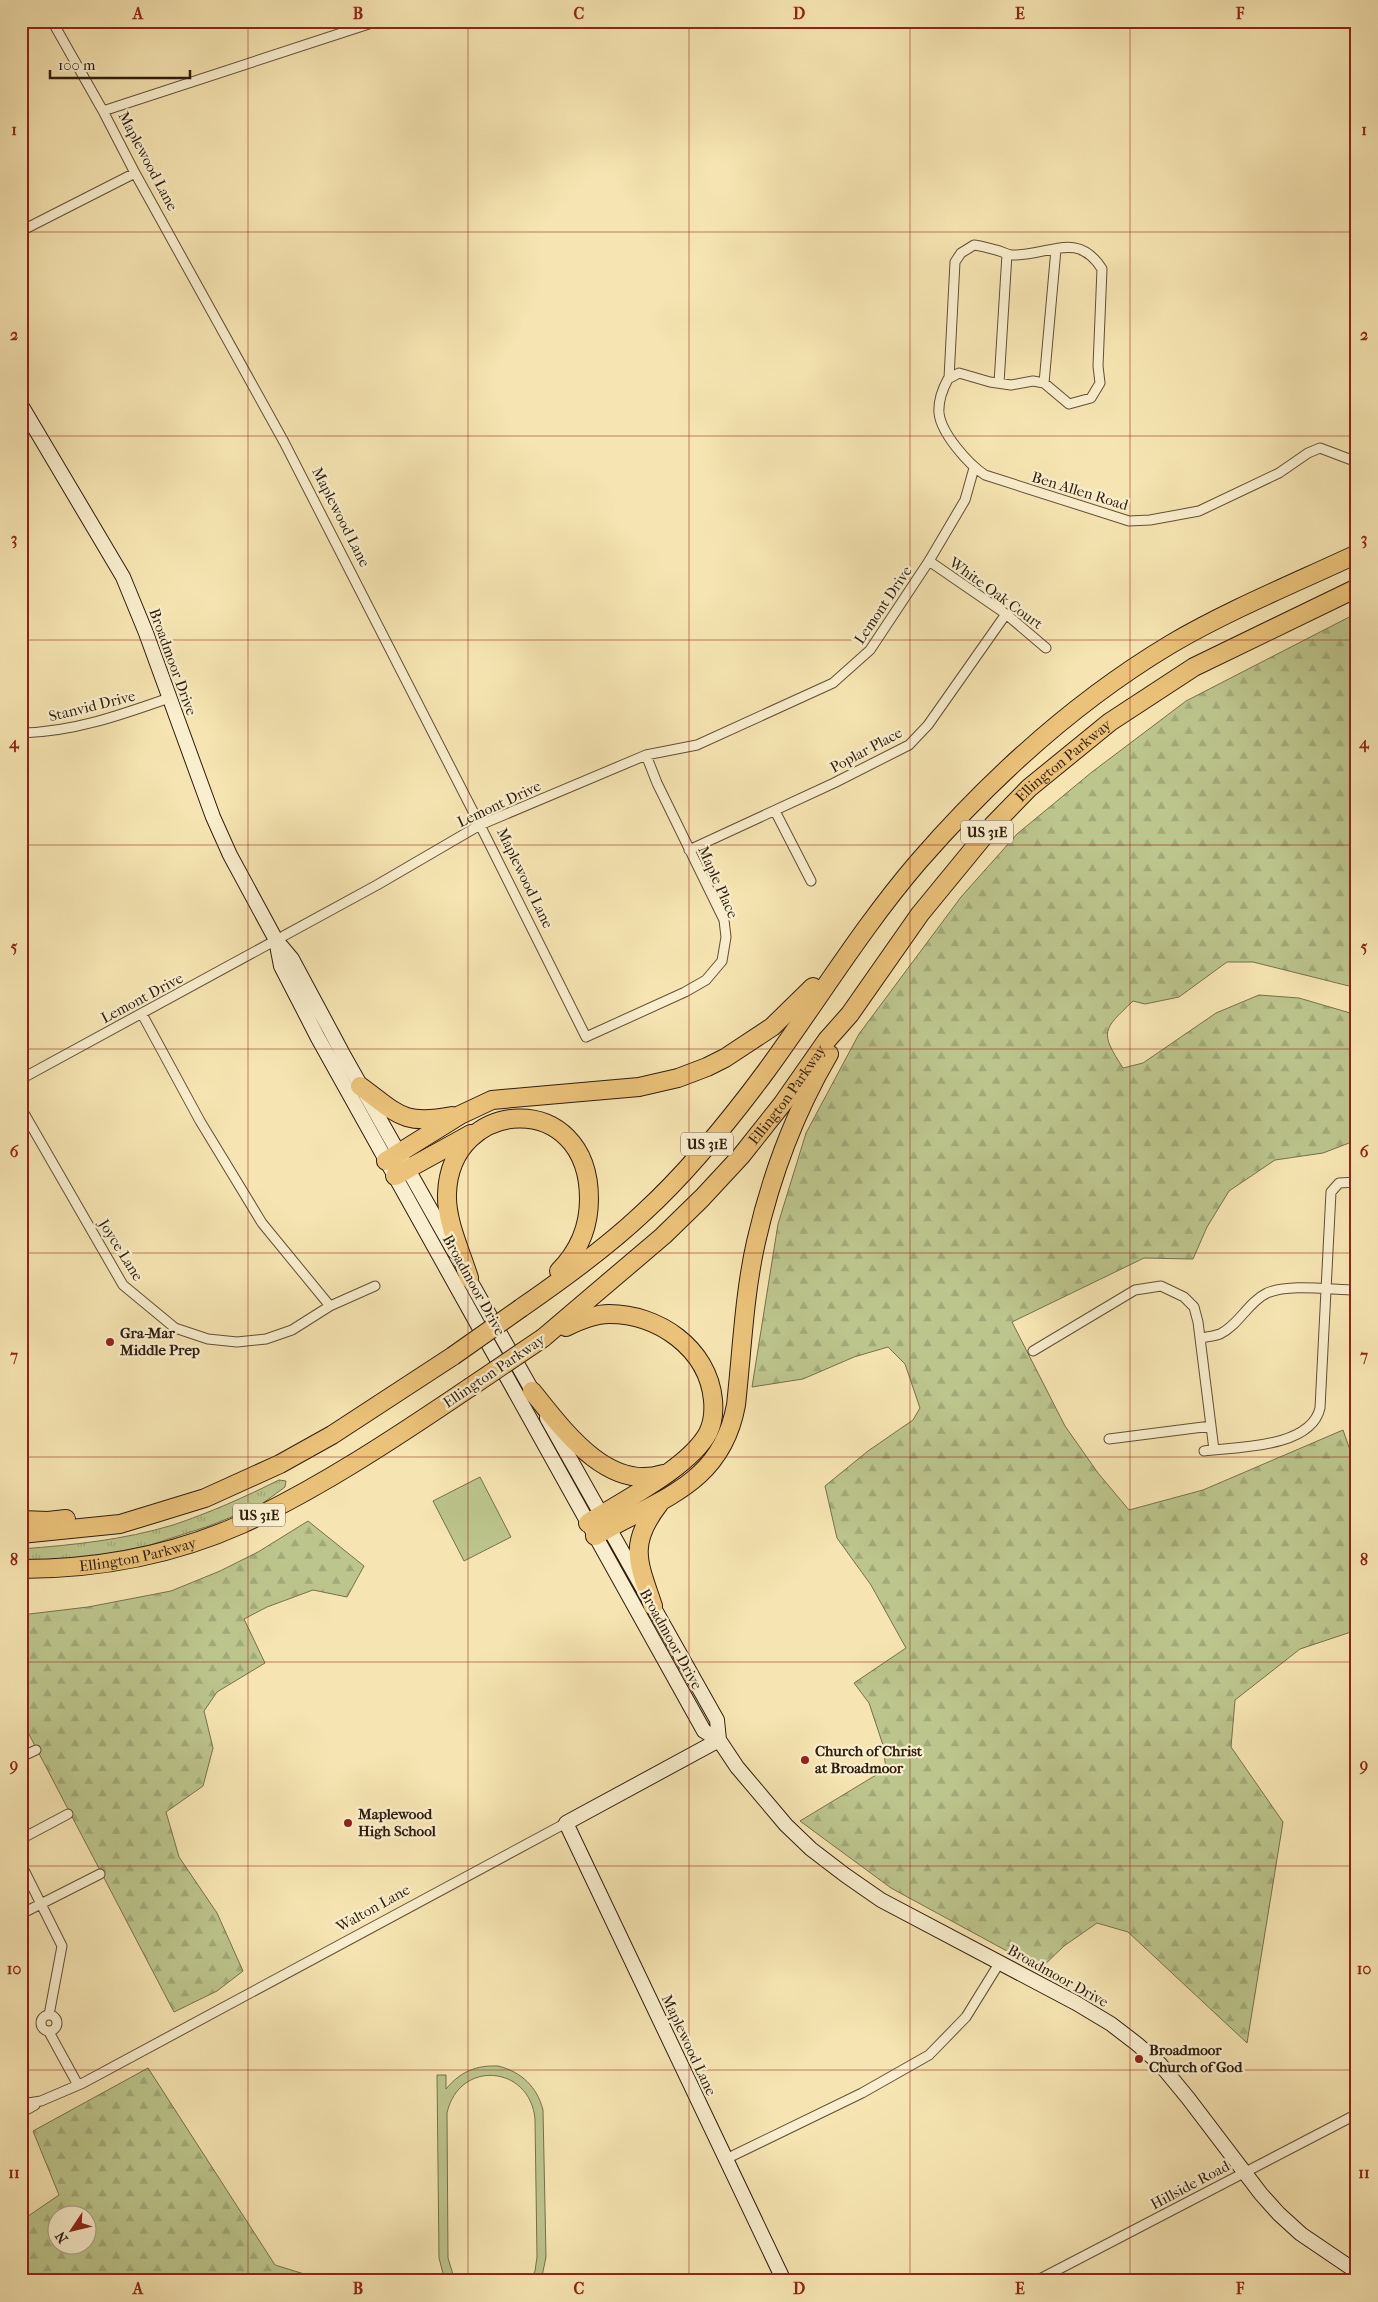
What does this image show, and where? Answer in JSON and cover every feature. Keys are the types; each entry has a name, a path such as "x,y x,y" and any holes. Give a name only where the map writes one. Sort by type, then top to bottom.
{"highway":[{"name":"Ellington Parkway","path":"21,1534 120,1524 205,1498 280,1464 332,1434 453,1356 521,1308 617,1236 644,1213 676,1180 766,1071 855,943 918,862 971,804 1020,755 1086,700 1172,644 1260,599 1357,554"},
{"name":"Ellington Parkway","path":"21,1569 94,1565 133,1558 183,1545 241,1524 357,1461 543,1338 640,1258 702,1198 768,1122 827,1040 850,1014 920,914 971,851 1019,798 1053,767 1110,722 1194,667 1357,588"},
{"path":"396,1165 460,1115 492,1100 639,1087 678,1078 707,1067 725,1058 772,1027 798,1004 855,943"},
{"path":"598,1525 663,1499 688,1484 708,1467 724,1444 729,1433 736,1405 750,1278 756,1243 771,1187 799,1112 850,1014"},
{"path":"360,1086 390,1109 410,1119 426,1121 460,1115"},
{"path":"396,1165 500,1121 528,1118 554,1126 575,1145 585,1168 588,1181 589,1206 587,1219 576,1250 567,1262 521,1308"},
{"path":"469,1278 448,1208 448,1184 456,1158 468,1140 487,1126"},
{"path":"543,1338 577,1322 607,1314 636,1317 677,1336 707,1372 713,1393 713,1419 709,1431 696,1450 679,1466 668,1472 598,1525"},
{"path":"532,1391 583,1450 602,1464 628,1474 656,1476 668,1472"},
{"path":"21,1520 48,1521 122,1514 205,1498"},
{"path":"653,1606 639,1564 638,1553 643,1528 663,1499"}],"main road":[{"name":"Broadmoor Drive","path":"21,405 123,576 213,817 243,881 276,940 292,960 360,1086 396,1165 469,1278 532,1391 598,1525 704,1731 719,1740 765,1802 812,1849 844,1875 880,1900 1076,2003 1111,2024 1137,2044 1160,2064 1279,2214 1301,2234 1357,2272"},
{"name":"Broadmoor Drive","path":"276,940 280,966 396,1165 598,1525 653,1606 717,1720 719,1740"},
{"name":"Walton Lane","path":"566,1823 719,1740"},
{"name":"Maplewood Lane","path":"566,1823 784,2281"}],"street":[{"name":"Maplewood Lane","path":"52,21 284,442 586,1037"},
{"path":"103,111 378,21"},
{"path":"21,232 135,172"},
{"name":"Ben Allen Road","path":"1007,254 974,245 961,253 955,262 949,378 941,393 939,414 950,438 974,468 985,475 1083,508 1129,521 1199,511 1279,472 1308,453 1320,448 1357,462"},
{"path":"949,378 959,373 999,383 1011,385 1034,381 1044,383 1069,404 1090,398 1100,383 1098,366 1102,269 1096,260 1083,249 1068,247 1007,254 999,383"},
{"path":"1044,383 1056,249"},
{"name":"Lemont Drive","path":"21,1079 276,940 480,825 646,755 697,745 833,683 870,650 929,561 965,500 974,468"},
{"name":"White Oak Court","path":"929,561 1006,614 1046,648"},
{"name":"Poplar Place","path":"689,850 775,811 909,745 928,725 1006,614"},
{"name":"Stanvid Drive","path":"21,733 72,728 114,717 169,698"},
{"name":"Maple Place","path":"586,1037 706,980 722,961 726,937 724,920 657,783 646,755"},
{"path":"775,811 811,881"},
{"path":"142,1014 200,1121 262,1223 330,1306"},
{"name":"Joyce Lane","path":"21,1108 123,1285 175,1328 218,1340 237,1342 266,1339 292,1330 330,1306 375,1286"},
{"path":"1033,1352 1135,1290 1161,1286 1184,1297 1194,1307 1201,1338 1211,1426 1209,1450 1291,1438 1307,1429 1316,1420 1320,1408 1331,1192 1339,1183 1357,1182"},
{"path":"1201,1338 1219,1334 1228,1329 1257,1300 1267,1293 1285,1289 1357,1290"},
{"path":"1109,1439 1211,1426"},
{"path":"21,1757 36,1750"},
{"path":"21,1839 68,1814"},
{"name":"Walton Lane","path":"21,2113 41,2101 80,2084 566,1823"},
{"path":"21,1864 62,1946 50,2015"},
{"path":"21,1914 100,1874"},
{"path":"21,1952 21,1959"},
{"path":"726,2159 862,2092 929,2055 966,2017 1000,1962"},
{"path":"51,2031 57,2022 50,2015 44,2016 40,2023 42,2028 51,2031 80,2084"},
{"name":"Walton Lane","path":"21,2104 41,2101"},
{"name":"Hillside Road","path":"1036,2281 1357,2114"}],"green space":[{"path":"1357,613 1357,988 1253,962 1227,962 1179,997 1145,1004 1133,1001 1110,1025 1108,1038 1115,1056 1123,1068 1143,1063 1216,1013 1259,995 1299,998 1357,1015 1357,1140 1323,1153 1275,1160 1229,1191 1207,1227 1193,1259 1144,1258 1012,1322 1065,1426 1098,1473 1129,1510 1203,1490 1343,1430 1357,1470 1357,1630 1300,1649 1235,1700 1231,1747 1283,1822 1247,2043 1128,1932 1097,1923 1064,1946 1040,1969 891,1888 800,1821 886,1769 883,1745 869,1703 854,1683 906,1648 871,1585 837,1538 825,1486 868,1451 913,1420 920,1408 905,1364 888,1347 854,1357 803,1379 752,1387 778,1224 806,1133 859,1034 961,897 1017,834 1092,772 1186,701"},
{"path":"480,1477 511,1537 464,1561 433,1501"},
{"path":"279,1480 286,1481 285,1487 259,1506 209,1526 147,1546 93,1557 21,1563 21,1549 98,1541 135,1535 173,1525 240,1499"},
{"path":"308,1521 364,1566 347,1597 313,1590 267,1607 244,1619 265,1663 217,1692 204,1711 213,1748 203,1786 166,1812 179,1857 217,1913 243,1971 217,1991 174,2012 21,1719 21,1615 88,1607 171,1591 220,1571 258,1552"},
{"path":"498,2066 521,2076 537,2094 543,2110 546,2257 541,2281 530,2281 535,2271 537,2257 535,2119 530,2101 521,2088 508,2079 494,2076 479,2077 465,2084 454,2096 447,2113 448,2258 455,2281 445,2281 439,2258 437,2075 446,2075 446,2089 457,2078 469,2071 476,2068"},
{"path":"148,2068 275,2265 327,2281 21,2281 21,2221 59,2195 33,2131"}],"place":[{"name":"Gra-Mar Middle Prep","path":"110,1342"},
{"name":"Church of Christ at Broadmoor","path":"805,1760"},
{"name":"Maplewood High School","path":"348,1823"},
{"name":"Broadmoor Church of God","path":"1139,2059"}]}
